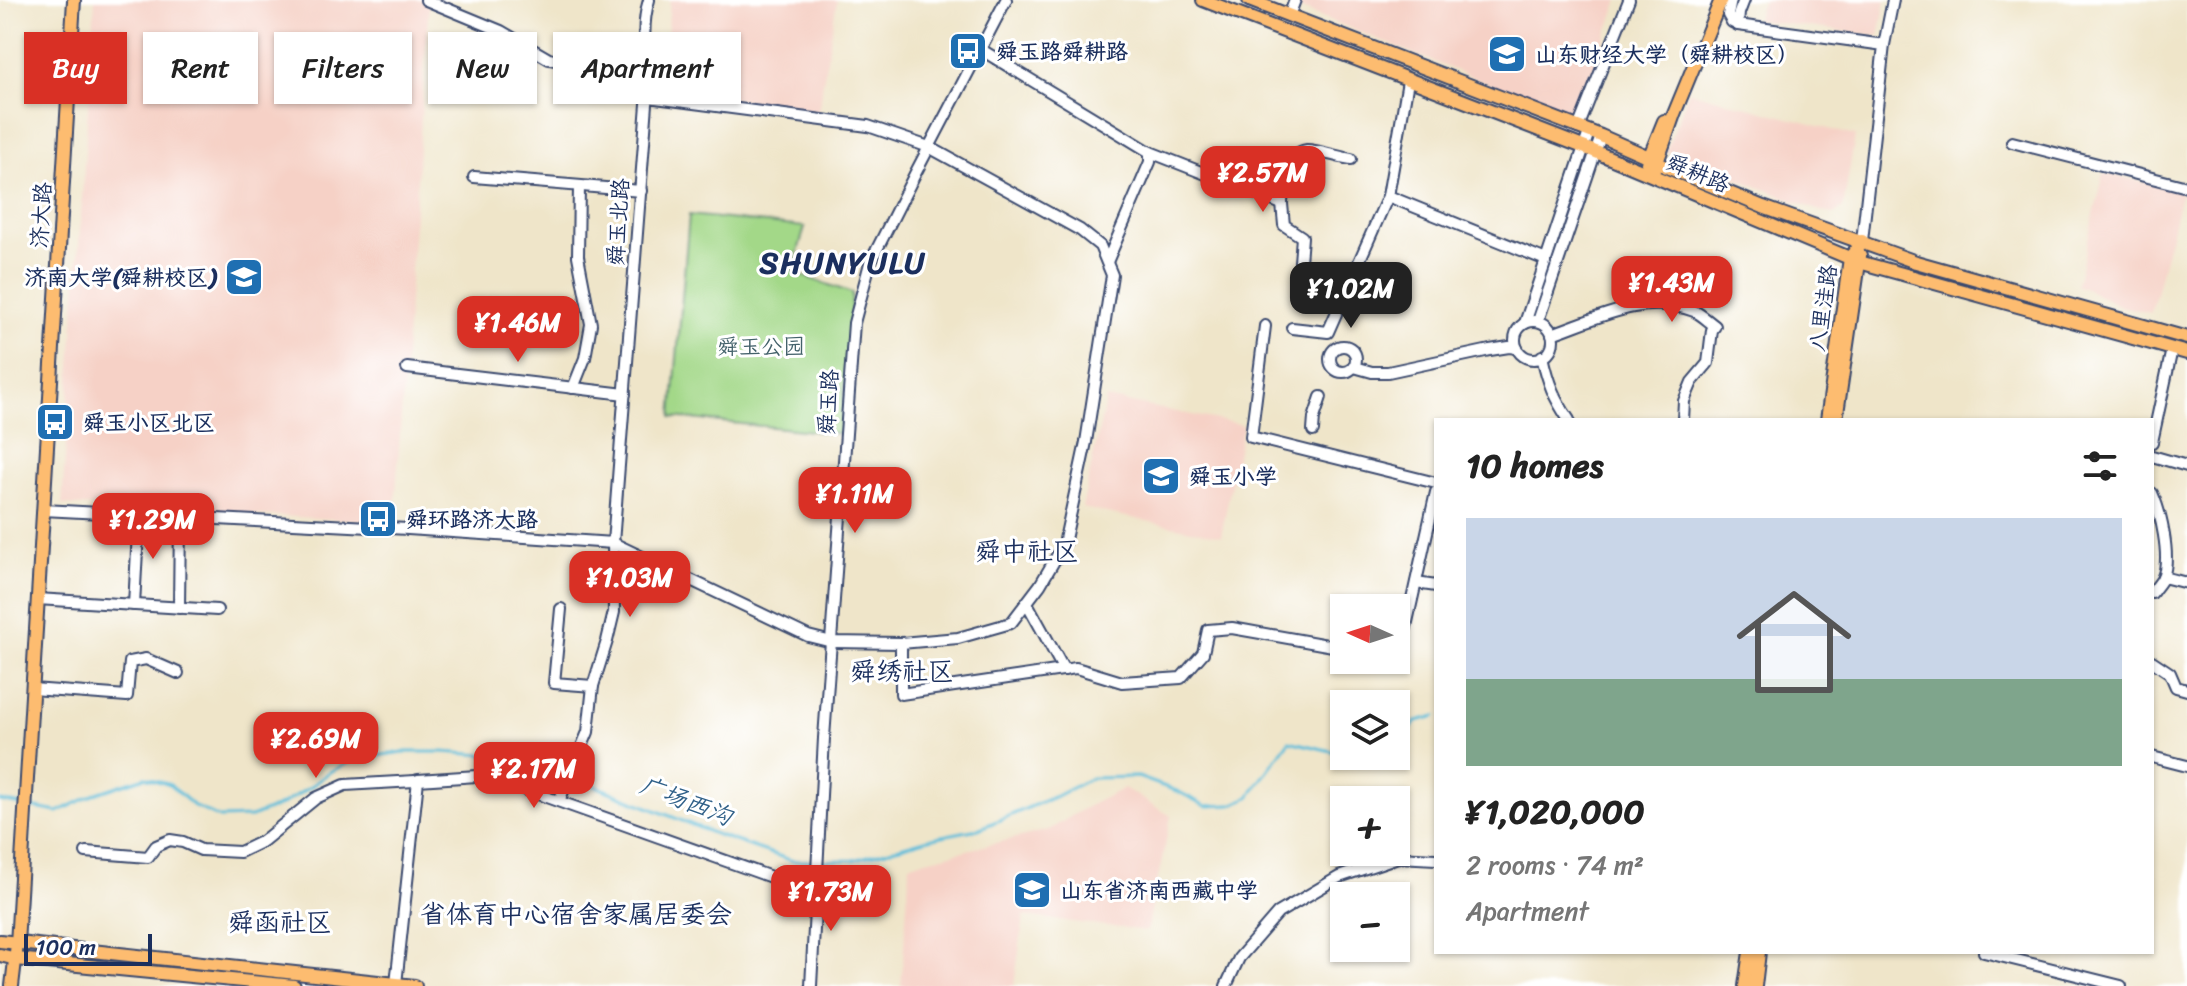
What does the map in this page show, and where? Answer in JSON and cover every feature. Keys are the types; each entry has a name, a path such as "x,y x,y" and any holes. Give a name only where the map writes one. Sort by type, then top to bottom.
{"main road":[{"name":"济大路","path":"12,986 74,0"},
{"name":"舜耕路","path":"1203,0 1590,150 1650,167 1916,262 2187,338"},
{"name":"舜耕路","path":"1249,0 1589,132 1650,167 1854,260 2187,353"},
{"path":"1650,167 1715,0"},
{"path":"1650,167 1721,0"},
{"name":"八里洼路","path":"1827,418 1854,260 1862,241"},
{"name":"八里洼路","path":"1836,418 1854,260"},
{"path":"0,941 415,986"},
{"path":"1745,986 1750,954"},
{"path":"1755,986 1759,954"},
{"path":"0,955 294,986"}],"street":[{"path":"426,0 501,31 553,60"},
{"name":"舜玉北路","path":"644,32 644,16 649,0"},
{"name":"舜玉路","path":"811,986 824,738 854,323 870,263 1006,0"},
{"path":"1289,16 1295,0"},
{"path":"1538,321 1590,150 1589,132 1629,0"},
{"path":"1731,0 1728,15 1738,25 1884,45"},
{"path":"1738,25 1744,0"},
{"path":"1862,241 1884,45 1893,0"},
{"path":"980,49 1150,152 1282,204"},
{"path":"1408,81 1388,196 1328,332 1334,350 1330,361 1336,370 1344,372 1354,367 1388,372 1509,347 1517,348"},
{"name":"舜玉北路","path":"559,801 588,732 593,686 614,612 613,543 647,104"},
{"path":"43,510 613,543 808,636 832,642 901,643 958,638 1011,623 1040,585 1064,544 1086,442 1112,275 1100,246 1080,230 929,147 868,126 701,104"},
{"path":"2012,142 2187,187"},
{"path":"1300,262 1302,237 1284,225 1282,204 1284,176 1292,157 1308,149 1351,159"},
{"path":"1525,323 1538,321 1549,328 1551,347 1542,356 1531,358 1520,353 1515,343 1517,331 1525,323 1546,260 1590,150"},
{"path":"1107,262 1150,162 1150,152"},
{"path":"474,177 641,191"},
{"path":"573,388 585,358 591,324 578,256 579,186"},
{"path":"1388,196 1546,260"},
{"path":"1552,334 1614,310 1649,304 1696,312 1715,326 1708,363 1692,382 1684,401 1683,418"},
{"path":"1265,326 1251,437 1434,483"},
{"path":"1292,328 1328,332"},
{"path":"1334,350 1341,346 1353,351 1356,359 1354,367"},
{"path":"2154,433 2172,349"},
{"path":"1542,356 1548,384 1568,418"},
{"path":"407,368 625,394"},
{"path":"1313,431 1321,397"},
{"path":"2154,457 2187,466"},
{"path":"2154,499 2166,550 2163,577 2154,590"},
{"path":"1410,609 1434,501"},
{"path":"134,605 139,514"},
{"path":"179,608 180,517"},
{"path":"2163,577 2187,583"},
{"path":"1416,583 1434,586"},
{"path":"37,599 217,610"},
{"path":"1027,603 1064,670"},
{"path":"561,609 554,683 593,686"},
{"path":"901,643 901,694 1076,668 1122,682 1181,678 1203,653 1208,630 1232,628 1330,646"},
{"path":"32,689 127,696 130,662 146,659 178,673"},
{"path":"2154,662 2170,673 2176,687 2187,690"},
{"path":"2154,758 2187,766"},
{"path":"396,984 418,780 477,776 507,783 816,893"},
{"path":"86,852 148,857 156,846 170,840 201,850 240,852 263,841 316,798 345,785 415,781"},
{"path":"1226,986 1239,958 1278,913 1339,877 1398,857 1434,859"},
{"path":"1992,954 2121,986"}],"shaded area":[{"name":"济南大学(舜耕校区)","path":"95,0 429,0 394,522 62,505 88,104 127,104 127,32 93,32"},
{"path":"670,0 837,0 818,112 741,100 741,32 667,32"},
{"name":"山东财经大学（舜耕校区）","path":"1280,0 1619,0 1576,115 1552,109"},
{"path":"1763,0 1886,0 1879,36 1756,20"},
{"path":"1689,91 1855,136 1843,208 1833,214 1823,212 1666,151"},
{"path":"2104,173 2182,191 2151,313 2121,306 2077,285"},
{"name":"舜玉小学","path":"1106,398 1243,425 1221,536 1082,508"},
{"name":"山东省济南西藏中学","path":"1124,788 1171,816 1147,931 1024,916 1014,986 901,986 910,864 1049,830"}],"green space":[{"name":"舜玉公园","path":"689,215 805,227 792,272 852,293 841,434 672,417"}],"waterway":[{"name":"广场西沟","path":"1410,729 1417,721 1434,717"},
{"name":"广场西沟","path":"30,807 58,812 97,793 145,777 170,785 194,806 219,818 251,817 281,805 331,771 357,759 402,752 442,752 485,755 558,771 715,834 793,861 854,860 932,838 978,829 1091,778 1138,777 1206,806 1231,805 1249,797 1289,741 1330,751"},
{"name":"广场西沟","path":"0,801 22,805"}],"place":[{"name":"舜玉路舜耕路","path":"968,51"},
{"name":"山东财经大学（舜耕校区）","path":"1507,54"},
{"name":"济南大学(舜耕校区)","path":"244,277"},
{"name":"舜玉小区北区","path":"55,422"},
{"name":"舜玉小学","path":"1161,476"},
{"name":"舜环路济大路","path":"378,519"},
{"name":"山东省济南西藏中学","path":"1032,890"}],"district":[{"name":"SHUNYULU","path":"843,263"},
{"name":"舜中社区","path":"1027,551"},
{"name":"舜绣社区","path":"902,671"},
{"name":"省体育中心宿舍家属居委会","path":"576,914"},
{"name":"舜函社区","path":"280,922"}]}
